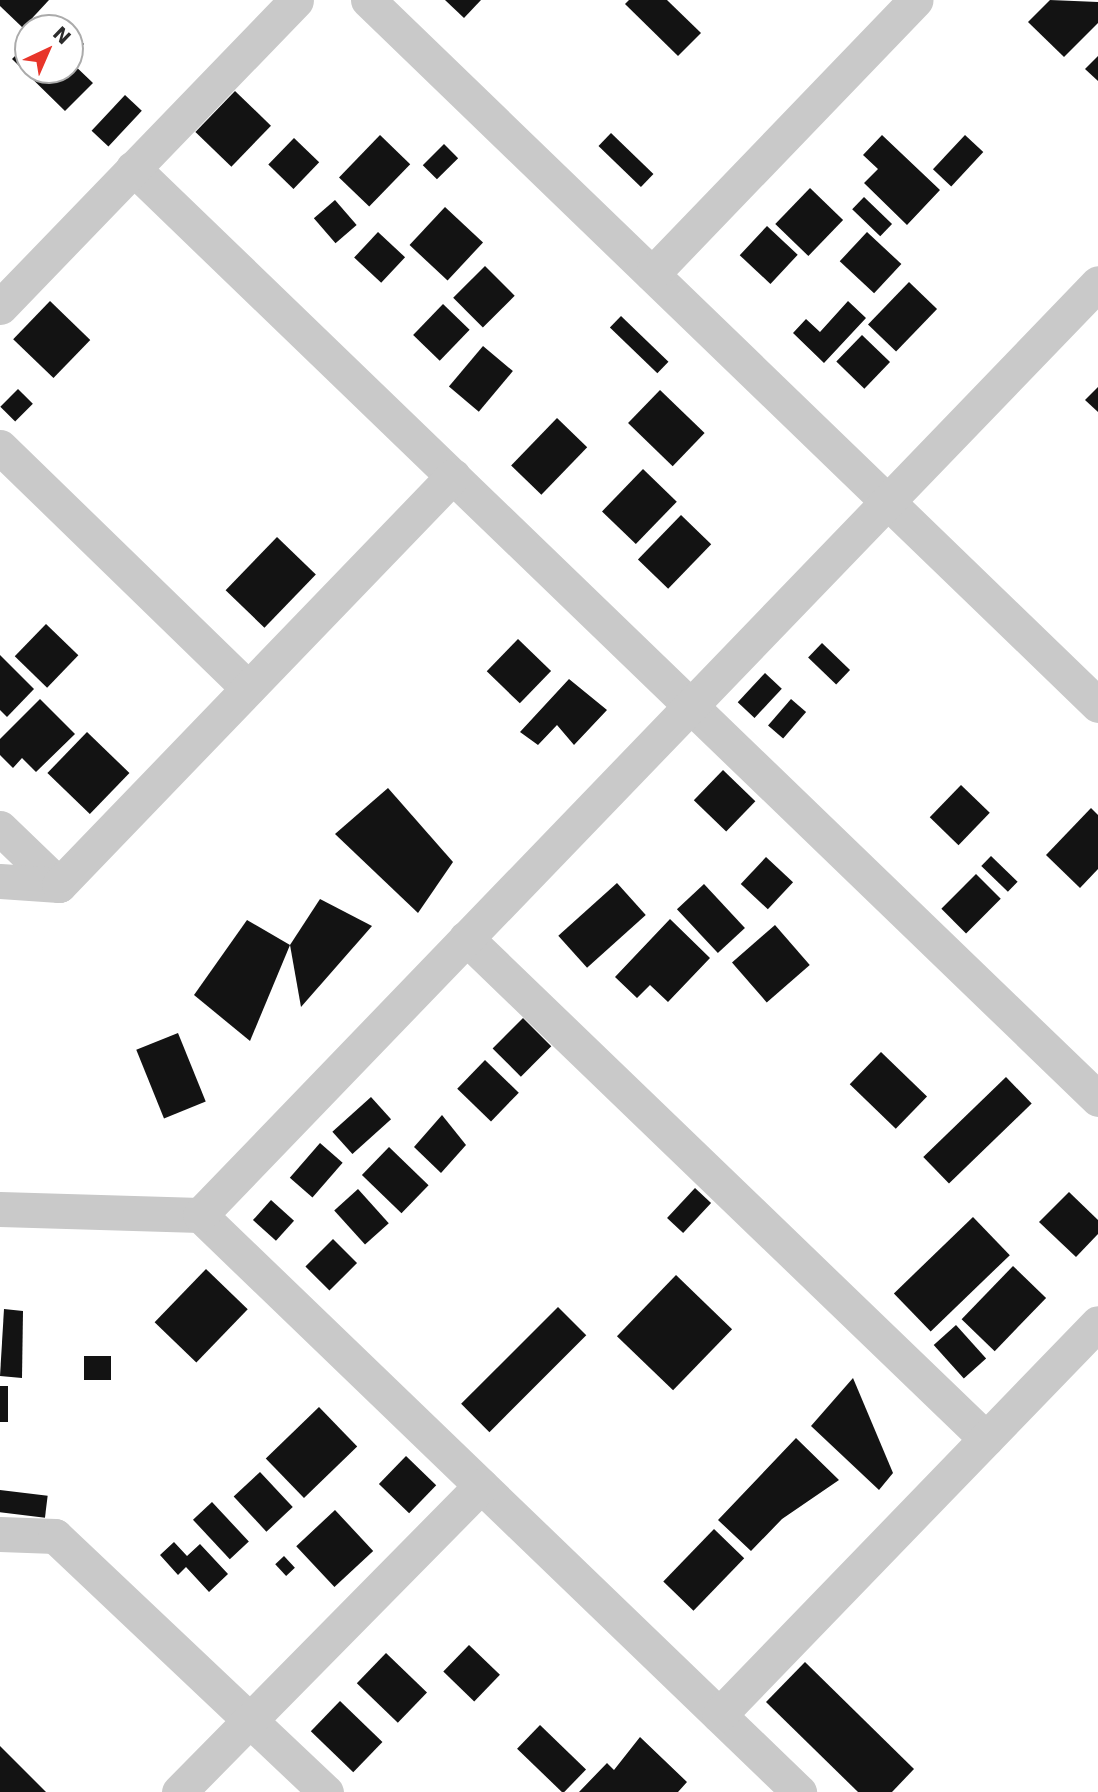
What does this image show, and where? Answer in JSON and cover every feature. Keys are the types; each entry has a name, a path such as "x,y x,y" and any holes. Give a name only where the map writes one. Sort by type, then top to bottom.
{"street":[{"path":"0,307 296,0"},
{"path":"368,0 1098,705"},
{"path":"652,274 916,0"},
{"path":"133,168 1098,1099"},
{"path":"200,1215 1098,283"},
{"path":"0,447 248,688"},
{"path":"59,885 453,477"},
{"path":"0,828 59,885"},
{"path":"0,881 59,885"},
{"path":"467,938 986,1439"},
{"path":"0,1209 200,1215 799,1792"},
{"path":"719,1715 1098,1323"},
{"path":"179,1792 481,1486"},
{"path":"0,1534 55,1535 326,1792"}],"building":[{"path":"0,0 49,0 36,14 14,14 14,19 0,6"},
{"path":"445,0 481,0 464,18"},
{"path":"629,0 667,0 701,33 678,56 625,4"},
{"path":"1050,0 1098,2 1098,23 1064,57 1028,22"},
{"path":"1098,56 1098,81 1085,69"},
{"path":"84,74 93,83 65,111 37,84 84,84"},
{"path":"235,91 271,126 231,167 195,132"},
{"path":"125,95 142,111 108,147 92,131"},
{"path":"611,133 653,174 641,187 598,146"},
{"path":"380,135 410,164 369,207 339,177"},
{"path":"882,135 940,190 907,225 864,183 878,169 863,155"},
{"path":"965,135 983,152 951,186 933,169"},
{"path":"294,138 319,162 293,189 268,165"},
{"path":"444,144 458,158 437,179 423,165"},
{"path":"810,188 843,220 808,256 775,224"},
{"path":"864,197 892,224 880,236 852,209"},
{"path":"335,200 357,225 336,243 314,218"},
{"path":"445,207 483,242 448,280 410,245"},
{"path":"767,226 798,255 770,284 740,255"},
{"path":"378,232 405,257 381,283 354,258"},
{"path":"867,232 901,264 874,293 840,261"},
{"path":"485,266 515,296 483,328 453,298"},
{"path":"909,282 937,309 896,352 868,324"},
{"path":"50,301 90,340 53,378 13,339"},
{"path":"848,301 866,318 824,363 793,333 806,319 820,332"},
{"path":"443,304 470,330 440,361 413,335"},
{"path":"621,316 668,362 657,373 610,328"},
{"path":"862,335 890,362 864,389 836,362"},
{"path":"483,346 513,371 479,412 449,387"},
{"path":"1098,387 1098,412 1085,400"},
{"path":"18,389 33,404 15,422 0,407"},
{"path":"660,390 705,433 673,466 628,423"},
{"path":"557,418 587,447 541,495 511,465"},
{"path":"643,469 677,502 636,544 602,511"},
{"path":"681,515 711,544 668,589 638,560"},
{"path":"277,537 316,575 264,628 226,590"},
{"path":"46,624 78,655 47,688 15,656"},
{"path":"518,639 551,671 520,703 487,671"},
{"path":"822,643 850,670 836,684 808,657"},
{"path":"0,655 34,689 7,717 0,710"},
{"path":"765,673 782,689 755,718 738,702"},
{"path":"569,679 607,710 574,745 557,725 538,745 520,732"},
{"path":"40,699 75,734 36,772 22,758 13,768 0,755 0,739"},
{"path":"791,699 806,712 783,739 768,725"},
{"path":"87,732 129,773 90,814 47,773"},
{"path":"723,770 755,801 726,831 694,800"},
{"path":"961,785 990,813 959,845 930,817"},
{"path":"388,788 453,862 418,913 335,834"},
{"path":"1091,808 1098,815 1098,869 1080,888 1046,855"},
{"path":"991,856 1018,882 1008,892 981,866"},
{"path":"766,857 793,882 768,909 741,884"},
{"path":"976,874 1001,899 966,933 941,909"},
{"path":"617,883 646,915 587,968 558,936"},
{"path":"704,884 745,928 718,953 677,909"},
{"path":"320,899 372,926 301,1007 290,945"},
{"path":"670,919 710,958 668,1002 650,985 637,998 615,977"},
{"path":"247,920 290,945 250,1041 194,995"},
{"path":"775,925 810,965 767,1002 732,962"},
{"path":"523,1018 551,1046 521,1077 493,1048"},
{"path":"178,1033 206,1102 164,1118 136,1050"},
{"path":"881,1052 927,1096 896,1129 850,1084"},
{"path":"485,1060 519,1093 491,1121 457,1089"},
{"path":"1006,1077 1032,1104 949,1184 923,1157"},
{"path":"371,1097 391,1119 352,1154 332,1132"},
{"path":"442,1115 466,1145 441,1173 414,1147"},
{"path":"320,1143 343,1163 312,1197 290,1178"},
{"path":"389,1147 429,1185 401,1213 362,1175"},
{"path":"695,1188 711,1203 683,1233 667,1218"},
{"path":"358,1189 389,1223 365,1245 334,1210"},
{"path":"1069,1192 1098,1220 1098,1234 1076,1257 1039,1222"},
{"path":"271,1200 294,1221 276,1241 253,1220"},
{"path":"973,1217 1010,1255 931,1332 894,1293"},
{"path":"333,1239 357,1263 329,1291 305,1267"},
{"path":"1013,1266 1046,1298 995,1351 962,1319"},
{"path":"206,1269 248,1309 196,1363 155,1322"},
{"path":"676,1275 732,1329 673,1390 617,1336"},
{"path":"558,1307 586,1335 489,1432 461,1404"},
{"path":"4,1309 23,1311 22,1378 0,1376"},
{"path":"956,1325 986,1358 964,1379 934,1345"},
{"path":"84,1356 111,1356 111,1380 84,1380"},
{"path":"853,1378 893,1473 879,1490 811,1426"},
{"path":"0,1386 8,1386 8,1422 0,1422"},
{"path":"319,1407 357,1447 304,1498 266,1458"},
{"path":"796,1438 839,1480 782,1519 751,1551 718,1520"},
{"path":"406,1456 436,1485 409,1513 379,1484"},
{"path":"260,1472 293,1507 266,1532 234,1497"},
{"path":"0,1490 48,1496 45,1518 0,1512"},
{"path":"212,1502 249,1541 230,1559 193,1520"},
{"path":"335,1510 373,1551 334,1587 296,1546"},
{"path":"714,1529 744,1558 694,1611 663,1582"},
{"path":"174,1542 187,1556 200,1544 228,1574 209,1592 186,1567 178,1575 160,1555"},
{"path":"284,1556 295,1568 286,1576 275,1564"},
{"path":"469,1645 500,1675 474,1701 443,1672"},
{"path":"386,1653 427,1693 398,1723 357,1683"},
{"path":"805,1662 914,1769 892,1792 858,1792 766,1702"},
{"path":"340,1701 382,1742 353,1772 311,1731"},
{"path":"540,1725 586,1769 562,1792 517,1749"},
{"path":"640,1737 687,1782 678,1792 579,1792 607,1763 614,1770"},
{"path":"0,1746 46,1792 0,1792"}]}
